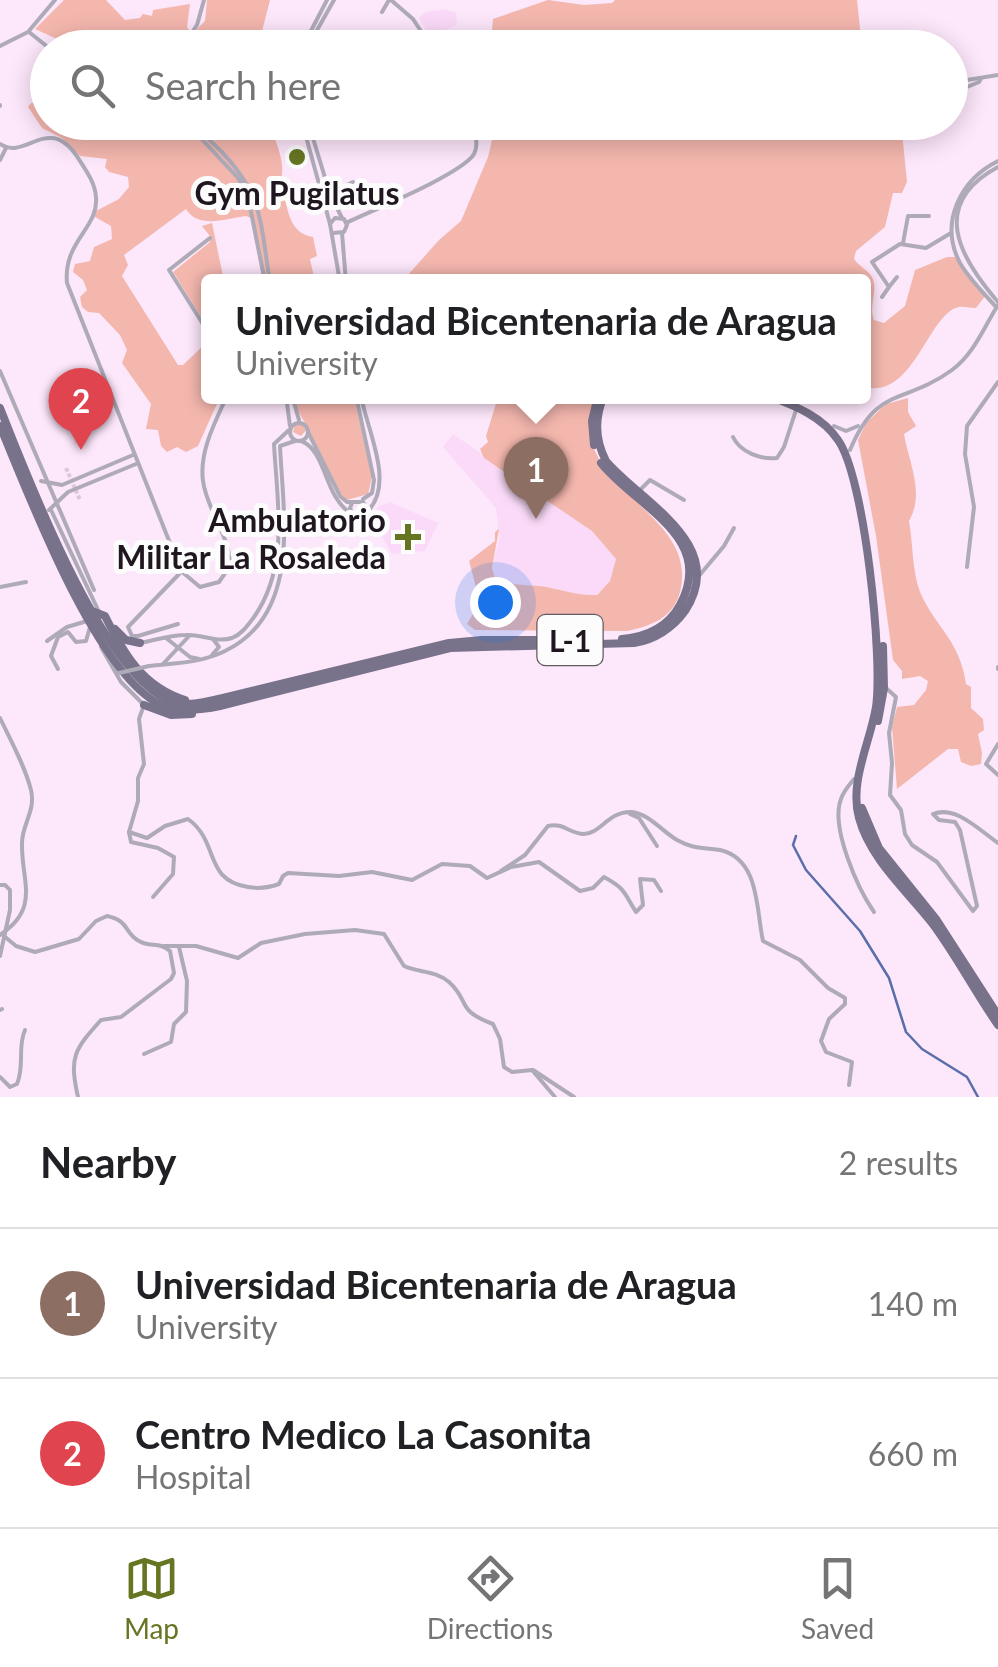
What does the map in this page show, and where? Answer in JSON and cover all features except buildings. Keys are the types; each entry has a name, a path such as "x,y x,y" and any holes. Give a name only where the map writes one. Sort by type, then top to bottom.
{"main road":[{"name":"L-1","path":"0,408 27,474 122,662 141,682 170,701 206,705 424,647 482,640 622,639 640,636 663,624 677,611 688,586 690,563 686,549 675,532 601,463 592,436 596,404"},
{"name":"L-1","path":"0,426 75,595 120,668 141,690 172,708 206,705 450,648 642,642 665,631 682,616 692,596 693,555 686,536 606,462 596,424 600,404"},
{"path":"790,404 836,435 852,468 880,664 876,709 859,778 856,806 862,828 874,852 943,938 998,1025"},
{"path":"799,404 822,415 850,450 857,468 874,572 886,664 860,791 863,815 879,848 936,919 998,1015"},
{"path":"27,474 44,482"},
{"path":"75,595 88,624"},
{"path":"98,613 126,640 140,643"},
{"name":"L-1","path":"98,613 140,674 173,696 206,705"},
{"path":"126,658 140,643"},
{"path":"144,705 172,715 184,715 206,705"}],"street":[{"path":"0,46 28,32 54,0"},
{"path":"194,30 204,0"},
{"path":"314,30 330,0"},
{"path":"382,12 390,0 420,30"},
{"path":"968,82 998,75"},
{"path":"0,144 6,148 37,140"},
{"path":"58,140 76,154 92,180 96,198 95,209 69,253 67,283 182,571 200,587 210,586 226,575 230,566 228,546 202,476 210,435 224,404"},
{"path":"202,140 244,188 259,231"},
{"path":"207,140 243,174 257,203 266,274"},
{"path":"309,140 342,274"},
{"path":"311,140 330,194 344,220 343,274"},
{"path":"330,224 334,218 344,220 468,160 476,140"},
{"path":"0,160 6,148"},
{"path":"997,305 960,264 951,233 957,208 976,182 998,164"},
{"path":"330,194 353,182"},
{"path":"957,208 955,230 966,262 997,305"},
{"path":"903,243 908,216 929,216"},
{"path":"334,232 342,234"},
{"path":"890,286 872,262 903,243 926,248 951,233"},
{"path":"201,321 169,270 210,238"},
{"path":"882,297 897,277"},
{"path":"850,450 862,424 880,404 924,388 967,357 997,305"},
{"path":"0,371 44,482 94,590"},
{"path":"967,568 974,507 965,454 967,426 998,382"},
{"path":"289,404 290,429 298,441 313,449 335,501 353,515 364,515"},
{"path":"292,404 335,489 352,503"},
{"path":"352,503 372,493 374,480 360,404"},
{"path":"361,404 380,484 377,499 364,515"},
{"path":"734,437 744,450 777,458 798,407"},
{"path":"140,643 193,634 229,638 241,632 256,614 272,584 278,513 274,444 300,422"},
{"path":"834,426 846,430 862,424"},
{"path":"117,673 208,658 245,637 261,618 278,586 282,568 285,513 280,446 298,441 308,432"},
{"path":"133,455 62,485 58,493 137,464"},
{"path":"92,473 95,480"},
{"path":"638,492 650,480 684,500"},
{"path":"44,482 62,485"},
{"path":"48,511 68,492"},
{"path":"360,500 366,506 364,515"},
{"path":"352,503 353,515"},
{"path":"695,581 734,528"},
{"path":"178,624 138,636 132,636 128,627 182,571"},
{"path":"0,588 26,582"},
{"path":"86,641 88,624"},
{"path":"88,624 117,673 144,705 139,719 144,757 136,786 138,801 131,842 158,848 174,857 173,874 153,897"},
{"path":"47,641 66,627 88,624"},
{"path":"58,668 50,656 58,638 66,632 76,642 98,641"},
{"path":"163,664 193,634"},
{"path":"166,638 190,657 201,659"},
{"path":"208,658 219,647 212,638"},
{"path":"884,688 896,697 889,733 890,795 900,810 905,834 912,845 937,862 973,911 978,906 960,830 952,821 939,820 932,814 957,814 998,843"},
{"path":"0,718 29,783 33,808 22,843 28,894 19,915 3,935"},
{"path":"0,743 9,738"},
{"path":"998,744 986,764 998,775"},
{"path":"859,778 839,802 840,825 857,885 874,912"},
{"path":"501,871 532,848 548,826 556,824 583,834 625,812 644,816 696,849 718,850 744,864 751,876 763,941 800,960 828,988 845,998 845,1004 829,1019 821,1041 829,1054 852,1062 849,1085"},
{"path":"625,812 639,818 657,846"},
{"path":"130,832 148,838 166,826 188,819 204,836 222,878 258,888 279,884 288,873 339,876 372,872 412,880 442,864 470,866 487,878 518,865 543,863 576,890 585,892 604,877 626,892 636,912 643,906 641,878 654,880 661,891"},
{"path":"0,885 10,890 0,956"},
{"path":"3,935 24,950 34,952 79,939 96,921 108,916 125,923 143,944 196,946 238,958 261,943 305,934 344,930 384,934 404,966 444,979 473,1017 492,1024 500,1038 504,1068 512,1072 536,1069 574,1097"},
{"path":"78,1097 74,1053 101,1020 121,1018 171,979 174,964 164,946"},
{"path":"144,1054 172,1042 174,1024 186,1012 187,982 179,947"},
{"path":"0,1077 10,1087 18,1084 23,1069 20,1046 25,1030"},
{"path":"532,1070 555,1097"}],"shaded area":[{"path":"64,0 106,0 125,20 143,14 152,16 153,10 190,4 189,30 35,29"},
{"path":"207,0 270,0 262,30 196,30 205,21"},
{"path":"548,0 584,5 615,0 857,0 860,30 492,30 493,19"},
{"path":"445,9 456,13 457,25 446,30 426,30 419,18 426,12"},
{"path":"64,140 275,140 289,215 297,229 313,237 317,256 310,259 313,274 262,274 251,218 204,221 186,209 124,255 128,265 122,276 178,365 183,365 201,348 201,404 217,404 198,446 186,452 177,447 167,452 161,446 158,430 146,429 151,404 122,363 127,350 120,335 99,313 82,307 80,297 87,290 73,272 75,264 90,261 94,247 112,239 111,226 95,217 94,212 119,199 129,187 128,177 105,167 107,159 80,156"},
{"path":"492,140 903,140 907,182 902,193 893,193 885,227 856,251 854,259 870,274 409,274 461,221"},
{"path":"212,223 223,274 201,274 201,317 173,272 210,242 202,226"},
{"path":"956,257 986,295 976,308 959,307 948,313 908,369 881,388 871,387 871,276 874,320 884,323 905,306 915,270"},
{"path":"908,398 908,412 916,426 904,434 916,489 909,521 917,584 953,645 966,684 971,687 971,708 983,719 984,730 978,734 981,764 961,762 958,749 948,749 897,789 892,727 897,707 914,705 928,681 920,676 902,679 902,671 893,660 858,440 866,423 886,404"},
{"path":"294,404 356,404 372,477 368,494 347,500 341,494 308,428 301,436 293,432 295,424 305,423"},
{"path":"496,404 595,404 592,431 595,451 620,486 652,517 677,550 682,570 680,592 672,608 652,623 627,631 475,630 467,624 480,602 469,561 495,541 499,529 492,568 495,578 508,583 597,595 610,581 616,559 592,531 484,458 480,449 488,442 486,436"},
{"path":"453,434 592,531 616,559 610,581 596,595 576,596 552,588 512,586 495,578 492,568 500,537 496,508 443,447"},
{"name":"Ambulatorio Militar La Rosaleda","path":"390,502 438,523 425,551 392,554 371,517 379,506"}],"waterway":[{"path":"796,836 793,845 806,870 860,931 889,978 906,1032 922,1049 967,1077 978,1097"}],"tunnel":[{"path":"66,468 80,500"}],"place":[{"name":"Gym Pugilatus","path":"297,157"},
{"name":"Centro Medico La Casonita","path":"81,450"},
{"name":"Universidad Bicentenaria de Aragua","path":"536,519"},
{"name":"Ambulatorio Militar La Rosaleda","path":"408,537"}]}
